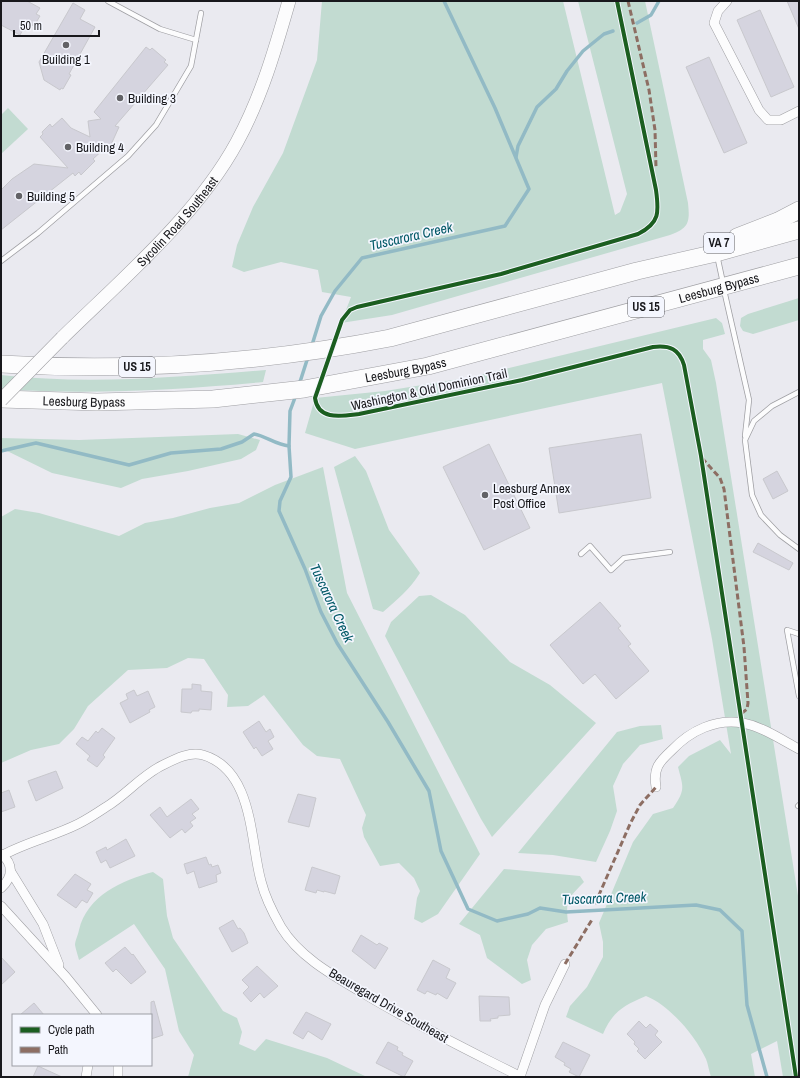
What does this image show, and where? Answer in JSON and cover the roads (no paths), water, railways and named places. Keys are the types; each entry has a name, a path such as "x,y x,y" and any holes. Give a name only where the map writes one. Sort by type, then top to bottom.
{"highway":[{"name":"VA 7","path":"637,271 744,235 799,210"},
{"name":"US 15","path":"1,364 63,368 197,364 272,357 360,344 390,338 637,271 716,253 799,230"},
{"name":"Leesburg Bypass","path":"1,399 97,402 213,399 264,394 342,383 428,366 723,285 799,266"}],"main road":[{"name":"Sycolin Road Southeast","path":"1,399 152,249 188,210 216,175 237,143 264,84 289,1"}],"street":[{"path":"727,1 718,10 714,23 759,110 768,120 781,120 799,111"},
{"path":"656,787 654,778 657,766 670,751 683,739 699,729 712,725 743,723 762,730 799,748"},
{"name":"Beauregard Drive Southeast","path":"2,854 78,824 109,805 160,766 186,755 202,755 216,761 225,768 239,788 249,814 260,881 271,908 282,929 296,945 338,978 384,1005 520,1077"},
{"path":"2,854 10,865 11,872 43,924 54,954 66,977"},
{"path":"1,888 7,883 11,872"},
{"path":"1,906 66,977 90,1011"},
{"path":"520,1077 545,1004 565,964"},
{"path":"86,1077 88,1066"},
{"path":"118,1066 118,1077"}],"lane":[{"path":"108,1 160,29 196,40"},
{"path":"1,261 38,233 128,156 156,125 191,66 201,13"},
{"path":"716,253 749,400 745,440 752,495 761,514 780,535 798,547"},
{"path":"745,440 754,421 772,406 799,392"},
{"path":"581,554 590,546 611,570 624,558 670,552"},
{"path":"799,634 788,630 799,696"}],"waterway":[{"name":"Tuscarora Creek","path":"312,345 321,316 335,291 362,258 505,226 529,189 495,108 444,1"},
{"path":"637,23 651,15 659,1"},
{"path":"516,157 518,146 537,107 556,89 567,71 583,51 604,34 613,31"},
{"name":"Tuscarora Creek","path":"299,385 308,357"},
{"name":"Tuscarora Creek","path":"296,395 290,411 289,446 291,477 280,501 279,511 305,569 321,612 337,643 388,722 429,791 441,851 468,909 497,921 528,914 540,908 566,912 696,905 720,910 742,931 747,1005 767,1077"},
{"path":"1,451 36,443 129,465 171,453 221,449 242,442 254,434 289,446"}],"place":[{"name":"Building 1","path":"66,45"},
{"name":"Building 3","path":"120,98"},
{"name":"Building 4","path":"68,147"},
{"name":"Building 5","path":"19,196"},
{"name":"Leesburg Annex Post Office","path":"485,495"}]}
